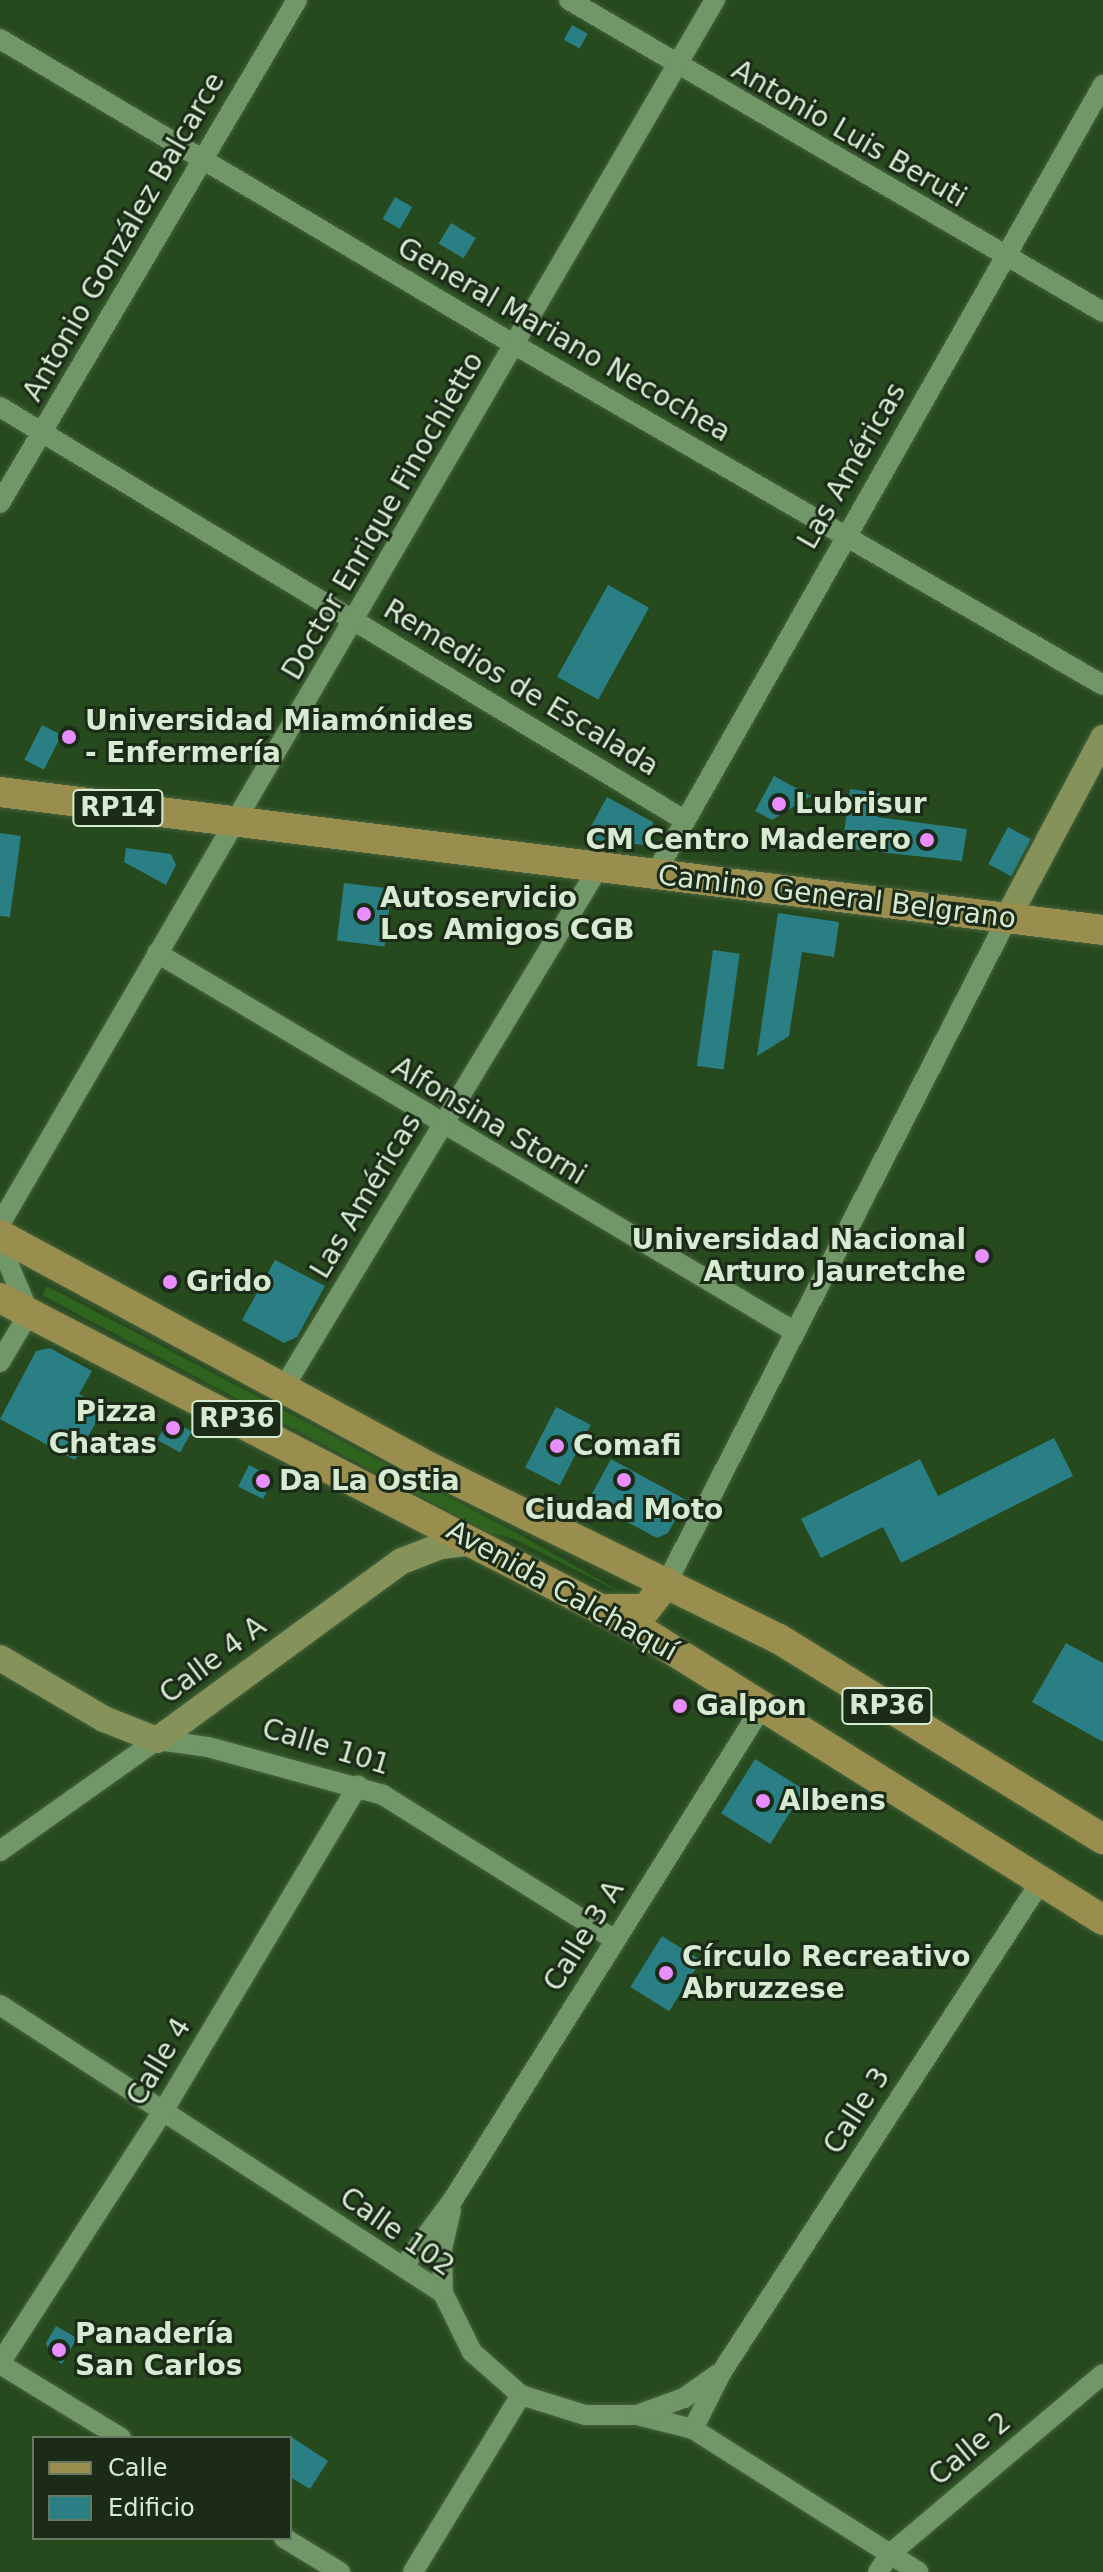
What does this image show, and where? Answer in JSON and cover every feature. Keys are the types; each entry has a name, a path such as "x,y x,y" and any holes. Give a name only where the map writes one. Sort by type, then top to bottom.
{"main road":[{"name":"Camino General Belgrano","path":"0,792 597,870 1103,930"},
{"name":"Avenida Calchaquí","path":"0,1235 427,1466 779,1639 1103,1839"},
{"name":"Avenida Calchaquí","path":"0,1298 601,1608 763,1705 1103,1920"},
{"path":"601,1608 646,1609 667,1582"}],"street":[{"name":"Antonio González Balcarce","path":"0,503 200,159 297,0"},
{"name":"Antonio Luis Beruti","path":"569,0 1103,312"},
{"name":"Doctor Enrique Finochietto","path":"0,1224 715,0"},
{"name":"General Mariano Necochea","path":"0,39 515,345 1103,685"},
{"name":"Las Américas","path":"654,876 1003,256 1103,85"},
{"name":"Remedios de Escalada","path":"0,407 684,820"},
{"path":"667,1582 1103,738"},
{"name":"Las Américas","path":"284,1387 597,870"},
{"name":"Alfonsina Storni","path":"157,953 441,1126 795,1332"},
{"path":"0,1244 29,1313 0,1362"},
{"name":"Calle 4 A","path":"0,1851 402,1561 441,1546 474,1542"},
{"name":"Calle 101","path":"0,1658 104,1719 157,1740 208,1747 358,1785 383,1795 615,1940"},
{"name":"Calle 3 A","path":"403,2267 454,2198 763,1705"},
{"name":"Calle 4","path":"0,2364 165,2108 358,1785"},
{"name":"Calle 3","path":"693,2429 721,2373 1041,1881"},
{"name":"Calle 102","path":"0,2005 165,2108 443,2293 472,2352 521,2395 585,2415 637,2415 693,2429 918,2572"},
{"name":"Calle 3 A","path":"443,2293 442,2249 454,2198"},
{"path":"0,2364 118,2436"},
{"name":"Calle 3","path":"637,2415 684,2398 721,2373"},
{"name":"Calle 2","path":"878,2572 890,2554 1103,2374"},
{"path":"413,2572 521,2395"},
{"path":"287,2540 340,2572"}],"green space":[{"path":"47,1286 515,1532 626,1595 512,1538 490,1533 42,1295"}],"building":[{"path":"572,25 588,34 580,49 564,40"},
{"path":"395,197 412,207 400,229 382,219"},
{"path":"451,223 476,238 463,259 439,244"},
{"path":"608,585 649,608 598,700 557,677"},
{"path":"42,725 62,735 44,770 24,760"},
{"name":"Lubrisur","path":"774,776 811,796 772,820 755,811"},
{"path":"850,789 880,793 877,817 967,829 962,861 842,848"},
{"path":"607,797 653,822 651,840 644,845 584,839"},
{"name":"CM Centro Maderero","path":"1008,827 1031,839 1011,876 988,864"},
{"path":"0,833 21,836 10,917 0,916"},
{"path":"126,848 171,854 176,865 166,885 124,862"},
{"name":"Autoservicio Los Amigos CGB","path":"344,883 392,889 385,946 337,941"},
{"path":"778,913 839,922 834,957 802,952 789,1036 757,1056"},
{"path":"713,950 740,954 723,1070 697,1066"},
{"path":"275,1260 325,1286 297,1337 284,1343 242,1320"},
{"path":"50,1348 92,1371 79,1394 104,1408 75,1460 0,1419 36,1351"},
{"name":"Comafi","path":"556,1407 591,1425 560,1485 525,1468"},
{"path":"169,1419 192,1432 180,1453 157,1440"},
{"path":"1054,1438 1073,1476 901,1563 883,1527 821,1558 801,1519 920,1459 938,1496"},
{"name":"Ciudad Moto","path":"611,1459 686,1500 668,1533 657,1538 588,1501"},
{"path":"249,1465 274,1478 263,1499 238,1486"},
{"path":"1066,1643 1103,1663 1103,1742 1032,1702"},
{"name":"Albens","path":"755,1759 804,1790 770,1844 721,1813"},
{"name":"Círculo Recreativo Abruzzese","path":"662,1936 701,1960 669,2011 630,1987"},
{"name":"Panadería San Carlos","path":"56,2326 77,2338 62,2364 51,2357 46,2343"},
{"path":"292,2437 328,2461 310,2489 292,2478"}],"place":[{"name":"Universidad Miamónides - Enfermería","path":"69,737"},
{"name":"Lubrisur","path":"779,804"},
{"name":"CM Centro Maderero","path":"927,840"},
{"name":"Autoservicio Los Amigos CGB","path":"364,914"},
{"name":"Universidad Nacional Arturo Jauretche","path":"982,1256"},
{"name":"Grido","path":"170,1282"},
{"name":"Pizza Chatas","path":"173,1428"},
{"name":"Comafi","path":"557,1446"},
{"name":"Ciudad Moto","path":"624,1480"},
{"name":"Da La Ostia","path":"263,1481"},
{"name":"Galpon","path":"680,1706"},
{"name":"Albens","path":"763,1801"},
{"name":"Círculo Recreativo Abruzzese","path":"666,1973"},
{"name":"Panadería San Carlos","path":"59,2350"}]}
